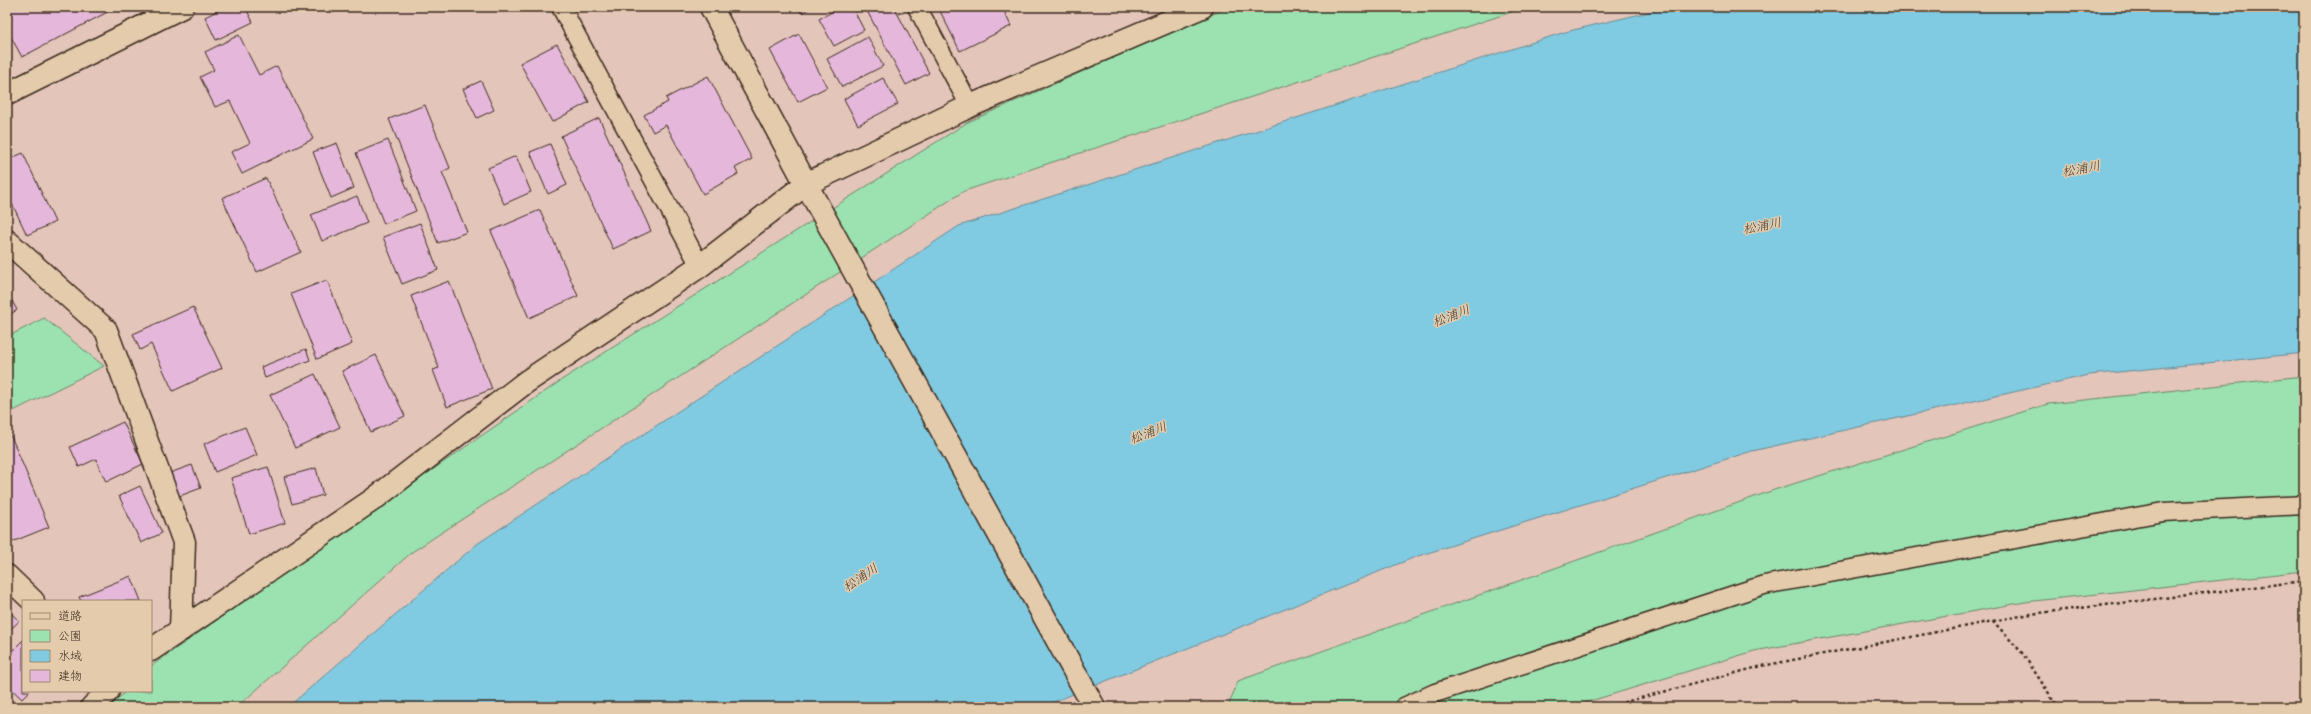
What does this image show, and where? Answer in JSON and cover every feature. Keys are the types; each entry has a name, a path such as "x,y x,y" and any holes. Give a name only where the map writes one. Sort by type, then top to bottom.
{"street":[{"path":"7,94 182,7"},
{"path":"711,7 806,184 1094,707"},
{"path":"152,649 374,499 526,382 700,266 806,184 970,106 1202,7"},
{"path":"7,241 106,330 184,542 181,630"},
{"path":"7,576 32,600"},
{"path":"92,707 107,692"}],"lane":[{"path":"561,7 700,266"},
{"path":"917,7 970,106"},
{"path":"1404,707 1435,693 1764,585 2163,512 2304,505"}],"path":[{"path":"1606,707 1762,666 2031,614 2304,581"},
{"path":"1993,621 2023,654 2058,707"}],"green space":[{"path":"1229,7 1527,7 964,191 412,552 237,707 110,707 125,692 152,692 152,665 563,379 968,122"},
{"path":"44,318 104,366 7,414 7,337"},
{"path":"2304,376 2304,571 2025,602 1754,651 1571,707 1228,707 1238,681 1774,490 2048,404"}],"water":[{"name":"松浦川","path":"1670,7 2304,7 2304,353 2089,375 1752,451 1418,556 1041,707 288,707 477,544 959,226 1565,32"}],"building":[{"path":"7,7 117,7 22,57 7,30 7,12 9,11"},
{"path":"225,7 245,7 253,22 216,40 205,17"},
{"path":"798,7 812,7 801,13"},
{"path":"841,7 852,7 864,30 834,46 819,19"},
{"path":"865,7 894,7 929,73 906,85"},
{"path":"938,7 1002,7 1011,26 960,51"},
{"path":"799,34 827,87 798,102 770,50"},
{"path":"239,35 259,75 277,66 313,139 242,174 231,152 250,143 230,101 215,107 200,77 214,70 205,52"},
{"path":"868,37 883,66 842,87 827,59"},
{"path":"557,44 589,102 552,122 520,63"},
{"path":"708,76 752,159 735,168 738,174 703,194 666,125 653,132 644,115 668,102 666,98"},
{"path":"883,78 898,104 858,125 844,99"},
{"path":"481,81 494,110 477,118 463,89"},
{"path":"425,105 450,168 442,172 467,232 438,243 389,119"},
{"path":"599,118 651,231 613,249 561,136"},
{"path":"388,140 416,211 384,224 356,153"},
{"path":"337,143 354,188 331,198 313,152"},
{"path":"550,144 567,185 548,194 530,152"},
{"path":"23,153 55,222 27,235 7,193 7,160"},
{"path":"516,156 531,192 504,204 488,168"},
{"path":"266,178 301,252 257,272 222,198"},
{"path":"357,196 367,223 322,241 311,215"},
{"path":"540,210 578,296 529,318 491,231"},
{"path":"420,223 438,270 402,284 383,237"},
{"path":"327,280 352,344 317,359 291,294"},
{"path":"449,281 492,389 447,407 433,370 439,368 411,296"},
{"path":"7,292 17,310 7,316"},
{"path":"193,307 222,368 173,391 151,344 140,350 133,334"},
{"path":"306,349 310,360 265,378 261,367"},
{"path":"376,355 405,416 371,432 342,371"},
{"path":"315,374 340,427 295,448 270,395"},
{"path":"123,422 143,464 106,482 96,459 79,467 70,447"},
{"path":"245,427 257,455 215,472 204,444"},
{"path":"11,436 49,527 7,544 7,437"},
{"path":"192,465 201,488 177,497 167,474"},
{"path":"268,467 285,523 249,534 231,478"},
{"path":"316,468 323,495 292,504 284,477"},
{"path":"140,486 162,533 141,543 119,496"},
{"path":"131,576 141,600 80,600 79,597"},
{"path":"7,609 19,621 7,633"},
{"path":"22,641 22,692 29,692 22,699 7,685 7,656"}]}
